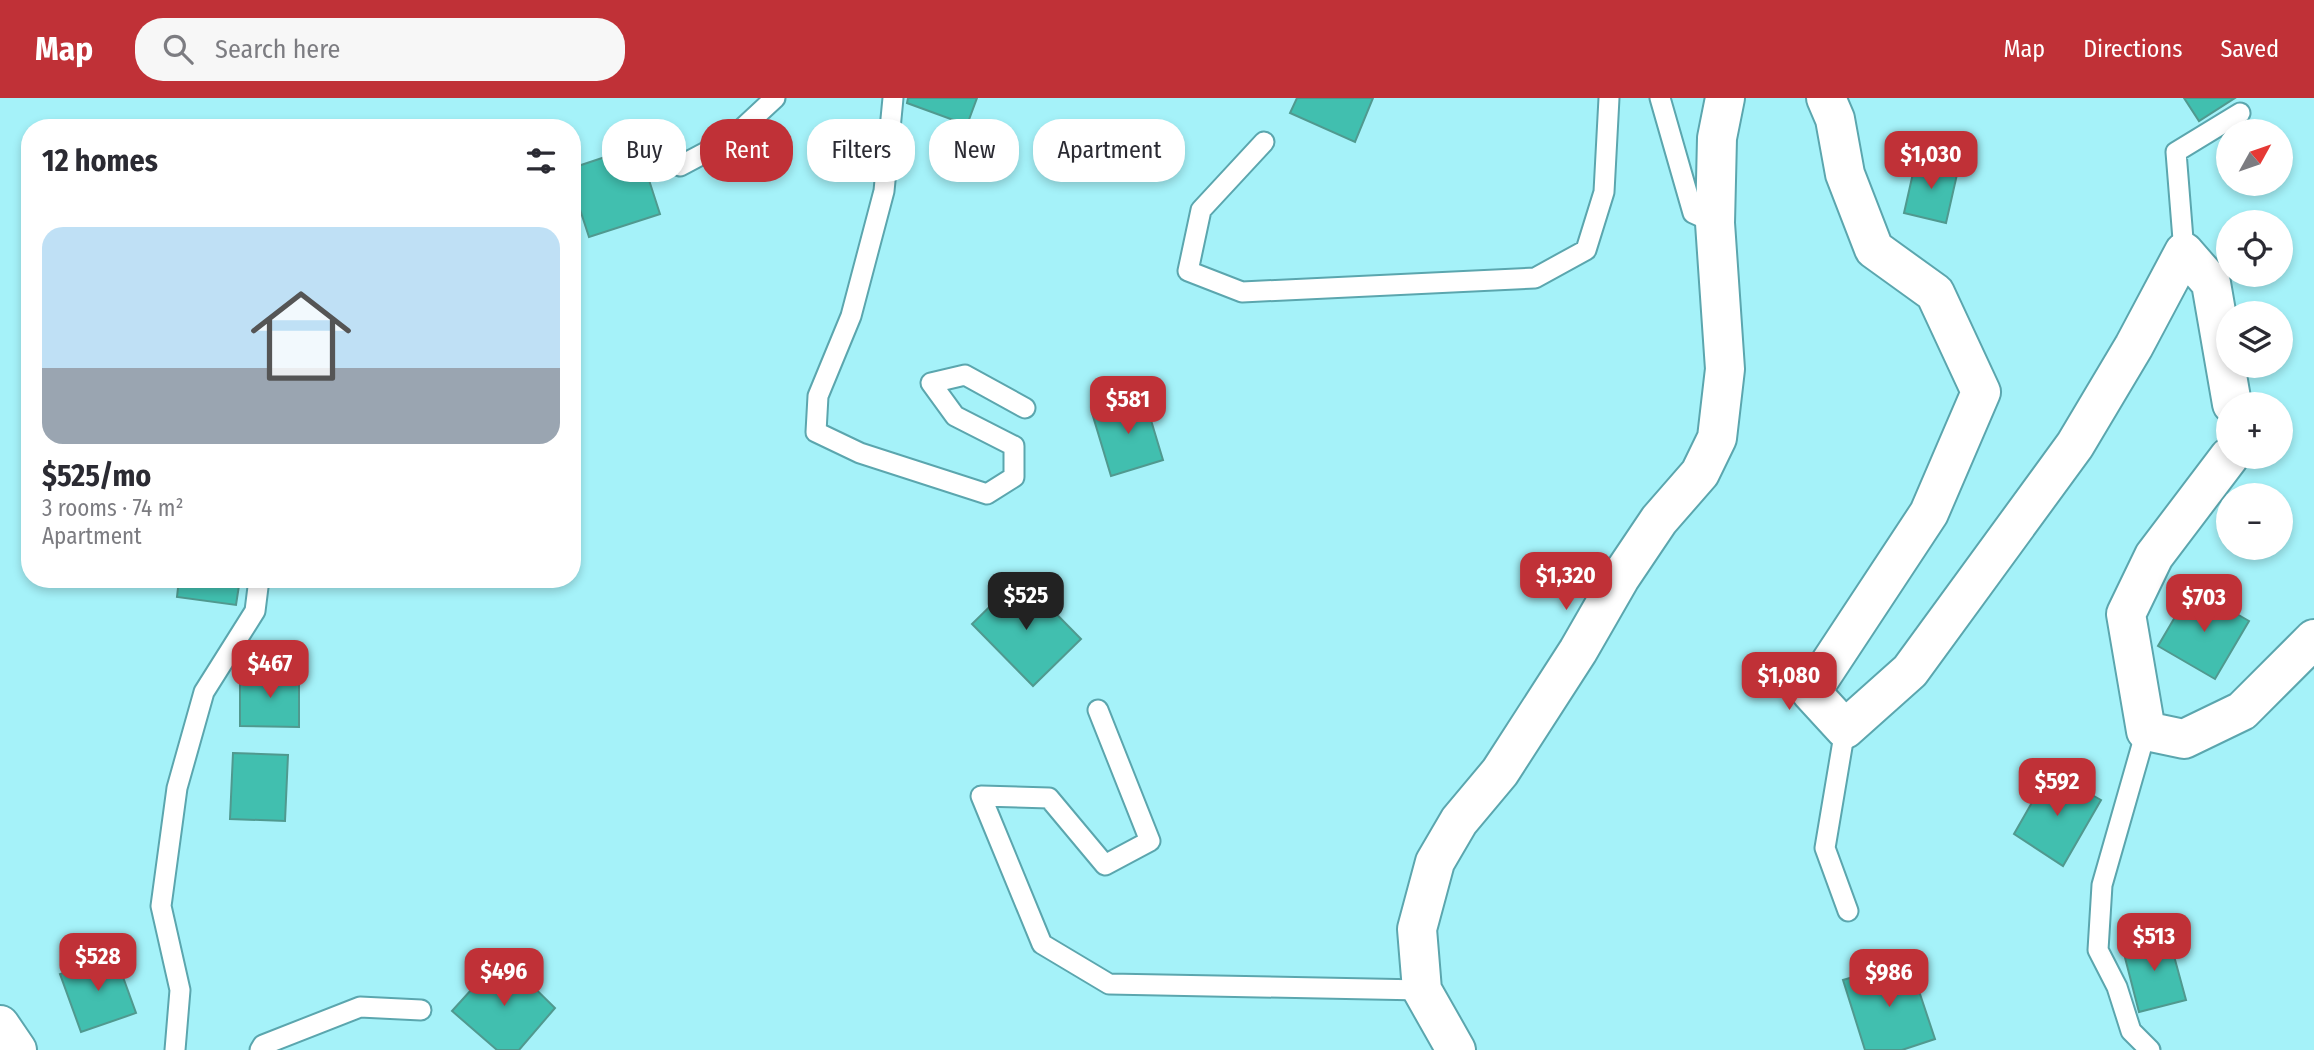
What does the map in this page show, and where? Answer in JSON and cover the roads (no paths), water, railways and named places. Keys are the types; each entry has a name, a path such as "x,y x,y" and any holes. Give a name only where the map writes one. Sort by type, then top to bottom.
{"street":[{"path":"1456,1050 1422,990 1417,929 1435,862 1459,821 1500,772 1659,520 1700,472 1717,438 1725,369 1715,223 1717,138 1725,98"},
{"path":"1826,98 1835,119 1844,174 1874,249 1935,293 1981,392 1929,513 1811,692 1845,729 1910,671 2075,445 2134,346 2184,252 2211,283 2230,392"},
{"path":"2220,469 2154,556 2126,614 2147,731 2184,739 2242,711 2314,639"},
{"path":"0,1024 17,1050"}],"lane":[{"path":"686,163 731,139 775,98"},
{"path":"894,98 884,191 851,316 818,396 816,432 860,453 987,494 1014,477 1014,446 955,416 931,383 965,375 1025,408"},
{"path":"1264,142 1201,210 1188,271 1242,292 1535,278 1586,250 1604,192 1609,98"},
{"path":"1660,98 1693,213 1715,223"},
{"path":"2184,252 2176,152 2240,113"},
{"path":"175,1050 180,990 161,906 177,788 204,692 256,611 258,588"},
{"path":"1098,710 1150,841 1105,865 1049,797 981,796 1042,944 1109,984 1422,990"},
{"path":"1845,729 1825,848 1848,911"},
{"path":"2147,731 2102,885 2098,950 2117,987 2130,1031 2150,1050"},
{"path":"260,1050 263,1045 360,1007 421,1010"}]}
